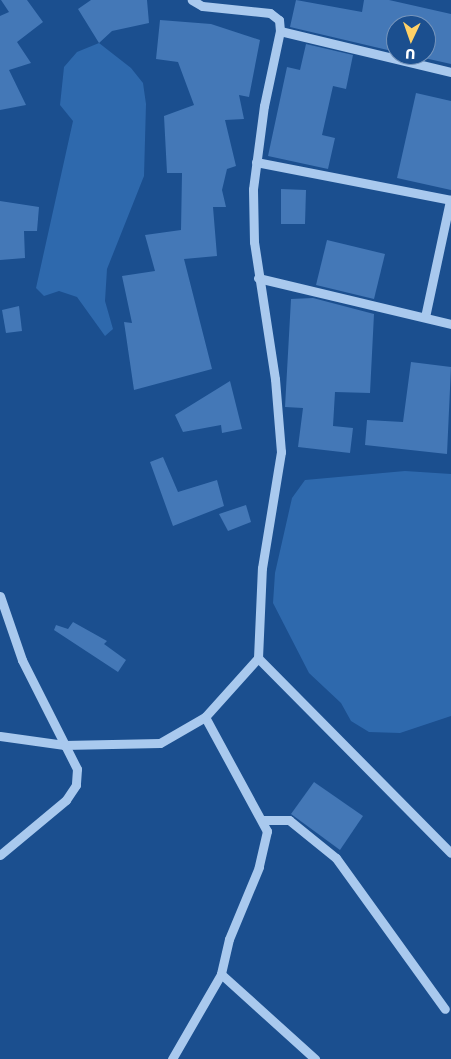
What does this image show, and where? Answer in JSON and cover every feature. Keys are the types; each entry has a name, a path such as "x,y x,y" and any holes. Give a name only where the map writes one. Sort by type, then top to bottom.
{"street":[{"path":"0,736 64,745 160,743 206,717 258,658 262,568 280,452 275,380 258,278 253,219 256,162 280,31 279,20 270,13 202,6 192,0"},
{"path":"280,31 451,72"},
{"path":"256,162 451,200 425,317"},
{"path":"258,278 451,324"},
{"path":"0,596 22,660 77,769 76,785 48,819 0,855"},
{"path":"258,658 451,853"},
{"path":"172,1059 221,974 228,939 265,848 264,820 206,717"},
{"path":"264,820 289,820 336,858 445,1009"},
{"path":"221,974 315,1059"}],"shaded area":[{"path":"99,43 131,68 143,83 146,104 144,176 107,269 105,301 113,329 105,336 77,297 59,291 44,296 36,288 73,121 60,105 64,67 77,52"},
{"path":"405,471 451,474 451,716 400,733 369,732 351,721 341,703 309,673 273,603 275,573 292,498 305,480"}],"building":[{"path":"1,0 27,0 43,22 17,42 31,63 9,70 26,105 0,110 0,16 9,12"},
{"path":"91,0 147,0 149,23 112,31 99,43 78,9"},
{"path":"296,0 362,12 364,0 389,0 451,14 451,64 436,61 436,15 386,15 386,50 290,27"},
{"path":"160,20 211,24 260,40 249,97 239,95 244,119 225,120 236,166 227,169 222,190 226,207 213,207 217,256 184,259 212,369 134,390 124,322 132,323 122,276 155,271 145,235 181,230 182,173 167,173 164,116 194,105 178,62 156,59"},
{"path":"306,44 353,55 346,89 333,86 322,135 335,138 328,169 268,156 287,67 300,70"},
{"path":"416,93 451,101 451,190 397,178"},
{"path":"281,189 306,190 305,224 281,224"},
{"path":"0,201 39,207 37,231 24,231 25,258 0,260"},
{"path":"327,240 385,254 374,299 316,285"},
{"path":"313,298 374,314 370,393 335,392 333,426 353,428 350,453 298,447 303,408 285,407 291,299"},
{"path":"19,306 22,331 6,333 2,310"},
{"path":"411,362 451,367 447,454 365,445 367,420 403,422"},
{"path":"230,381 242,429 222,433 221,425 183,432 175,415"},
{"path":"163,457 178,492 217,480 224,506 173,526 150,462"},
{"path":"246,505 251,522 228,531 219,514"},
{"path":"73,622 107,641 104,644 126,660 118,672 54,630 56,625 68,629"},
{"path":"314,782 363,816 340,850 291,814"}]}
